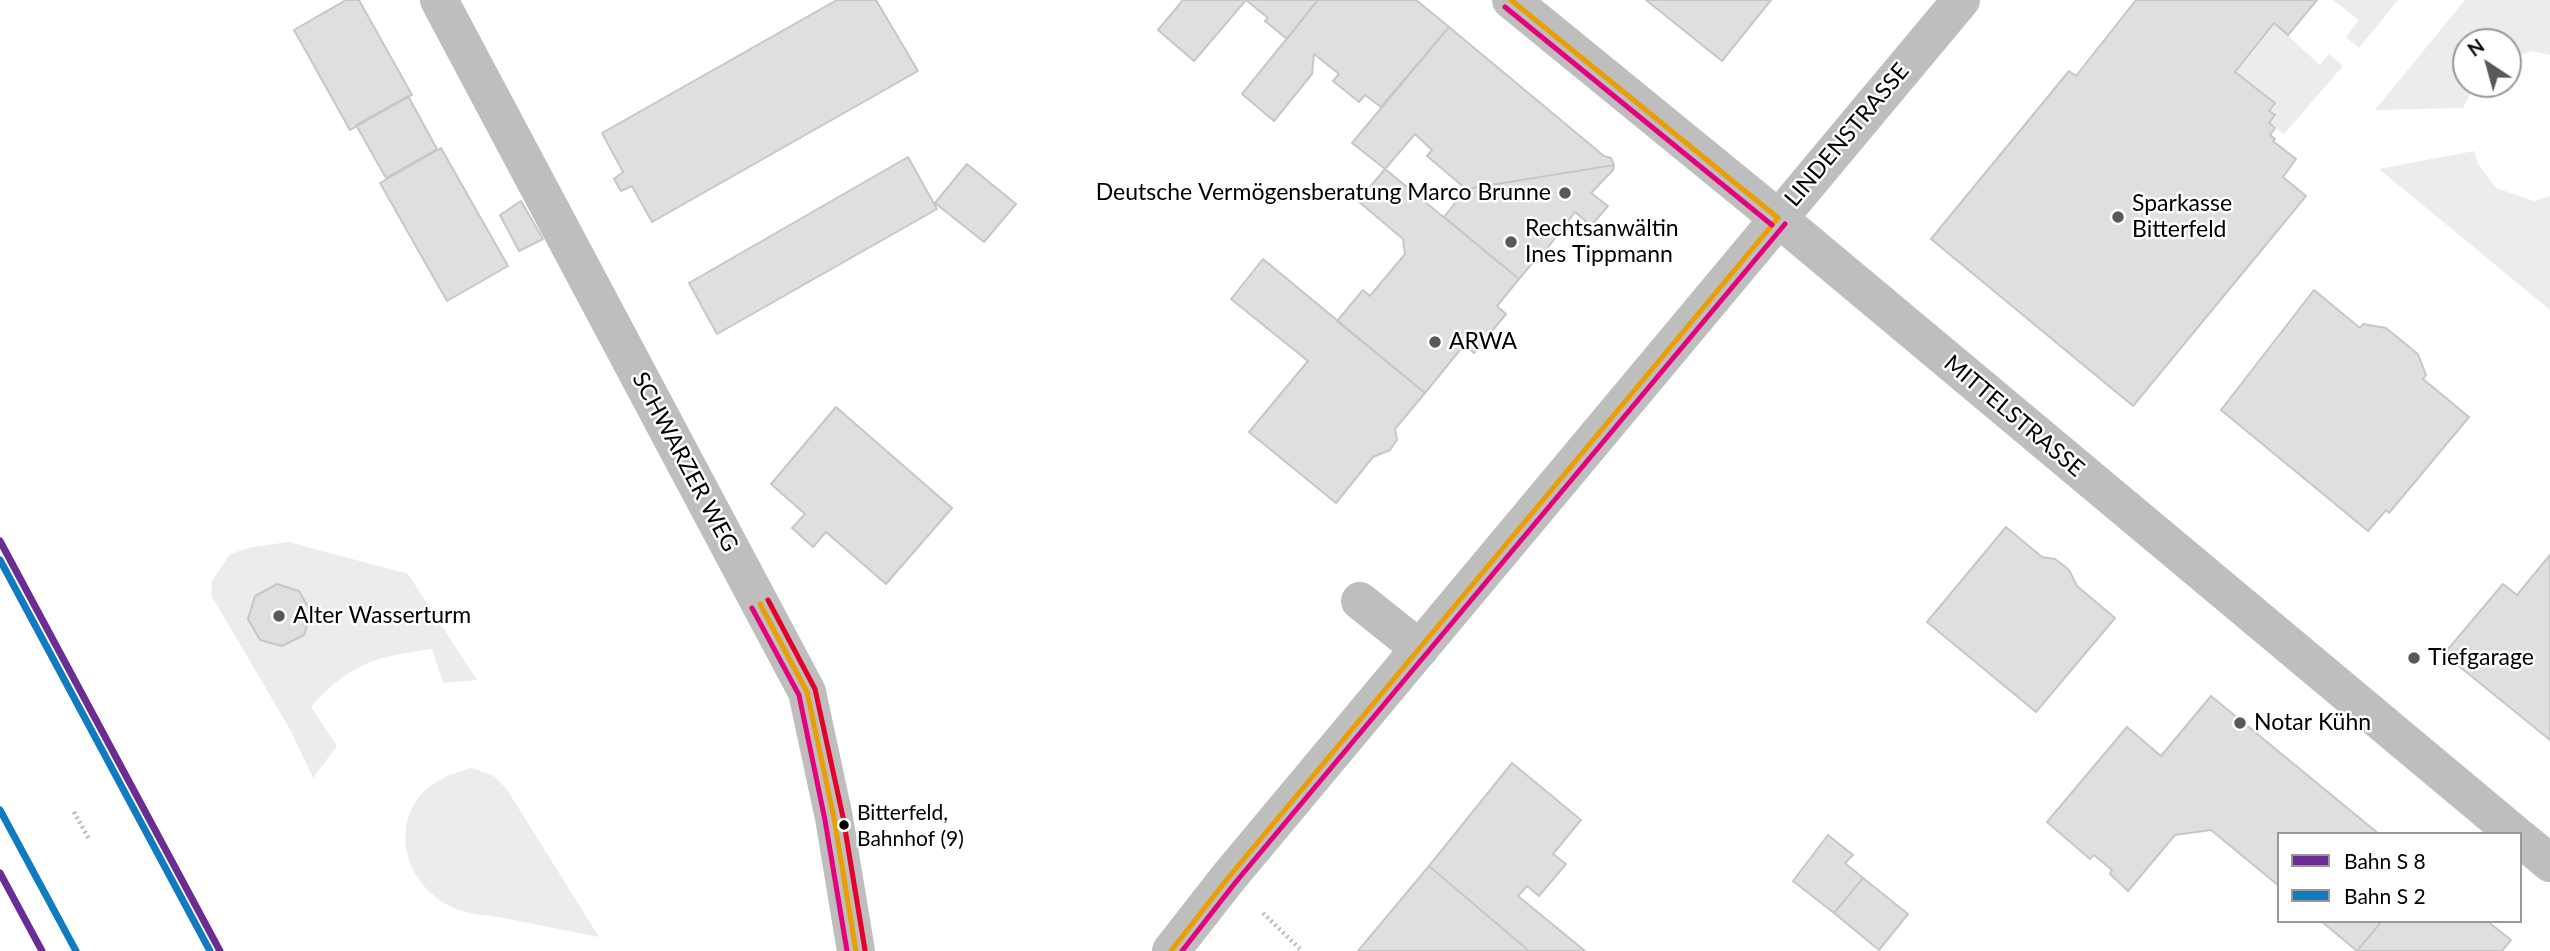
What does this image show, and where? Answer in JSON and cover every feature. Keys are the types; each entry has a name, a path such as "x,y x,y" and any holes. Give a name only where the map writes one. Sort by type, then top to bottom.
{"street":[{"name":"SCHWARZER WEG","path":"439,0 807,692 834,818 856,951"},
{"name":"MITTELSTRASSE","path":"1511,0 1777,218 2513,832"},
{"name":"LINDENSTRASSE","path":"1171,951 1228,878 1961,0"},
{"path":"1360,601 1419,649"},
{"path":"2522,840 2550,863"}],"path":[{"path":"74,812 90,841"}],"shaded area":[{"path":"2333,0 2398,0 2359,48 2346,37 2359,20"},
{"path":"2465,0 2550,0 2550,55 2531,51 2522,55 2522,28 2452,28 2452,98 2468,98 2463,108 2375,110"},
{"path":"2274,23 2320,65 2329,54 2343,66 2284,134 2269,123 2275,115 2269,111 2274,104 2235,72"},
{"path":"2474,151 2478,164 2496,188 2534,201 2550,196 2550,310 2379,169"},
{"path":"289,542 408,574 477,680 443,683 432,649 379,659 351,672 311,707 337,746 313,778 291,731 211,595 212,581 230,554 252,547"},
{"path":"472,768 494,776 506,788 599,937 461,911 443,902 422,884 414,872 406,846 405,832 412,807 433,784"}],"building":[{"path":"346,0 359,0 412,95 350,130 294,30"},
{"path":"837,0 876,0 918,71 652,222 632,186 621,191 614,179 623,172 602,133"},
{"path":"1183,0 1246,0 1194,61 1158,30"},
{"path":"1246,0 1318,0 1287,39 1265,21 1268,18"},
{"path":"1318,0 1416,0 1449,27 1381,107 1365,95 1359,102 1333,81 1339,74 1314,54 1312,74 1274,121 1242,94"},
{"path":"1646,0 1771,0 1722,61"},
{"name":"Sparkasse Bitterfeld","path":"2136,0 2317,0 2288,35 2274,23 2235,72 2275,103 2269,111 2275,115 2269,123 2275,128 2270,135 2275,139 2273,141 2296,159 2283,177 2306,196 2133,406 1931,239 2069,71 2076,76"},
{"path":"1449,27 1604,156 1611,158 1614,165 1466,189 1427,156 1432,150 1415,134 1385,169 1352,143"},
{"path":"408,96 437,149 386,178 356,125"},
{"path":"441,148 508,266 447,301 380,183"},
{"path":"908,157 937,209 717,334 689,283"},
{"path":"967,164 1016,204 984,242 935,203"},
{"path":"1614,165 1613,170 1591,193 1608,206 1591,226 1575,212 1537,262 1535,260 1519,279 1444,217 1466,189"},
{"path":"1385,169 1519,279 1497,306 1506,314 1474,353 1464,345 1425,393 1337,321 1363,290 1370,296 1405,254 1403,239 1358,201"},
{"path":"521,201 543,239 519,251 500,215"},
{"path":"1263,259 1425,393 1395,429 1397,440 1390,450 1373,457 1336,503 1249,432 1308,361 1231,299"},
{"path":"2314,290 2360,328 2363,324 2386,328 2418,354 2426,375 2423,379 2469,417 2389,513 2386,510 2368,531 2221,410"},
{"path":"836,407 952,508 886,584 826,532 813,547 792,528 805,514 771,484"},
{"path":"2006,527 2042,557 2055,559 2069,570 2077,586 2115,618 2036,712 1927,622"},
{"path":"2550,555 2550,740 2444,654 2503,584 2517,595"},
{"name":"Alter Wasserturm","path":"277,584 299,591 311,612 304,635 282,646 260,640 248,619 255,596"},
{"path":"2211,696 2377,832 2277,832 2277,884 2211,830 2175,835 2128,891 2110,874 2112,870 2094,855 2090,859 2047,822 2127,727 2161,756"},
{"path":"1512,763 1581,820 1553,854 1566,864 1539,896 1527,886 1518,896 1585,951 1529,951 1429,866"},
{"path":"1828,835 1853,855 1845,863 1863,878 1834,913 1793,881"},
{"path":"1429,866 1529,951 1358,951"},
{"path":"1863,878 1908,914 1879,950 1834,913"},
{"path":"2323,923 2380,923 2357,951"},
{"path":"2380,923 2490,923 2511,940 2502,951 2357,951"}],"transit line":[{"path":"1511,0 1778,218"},
{"path":"1505,7 1772,225"},
{"path":"1171,951 1228,878 1778,218"},
{"path":"1182,951 1235,883 1785,224"},
{"path":"0,541 220,951"},
{"path":"0,560 210,951"},
{"path":"768,600 815,689 843,817 865,950"},
{"path":"760,604 807,692 834,818 856,951"},
{"path":"752,608 799,695 825,820 847,951"},
{"path":"0,810 76,951"},
{"path":"0,873 42,951"}],"place":[{"name":"Deutsche Vermögensberatung Marco Brunne","path":"1565,193"},
{"name":"Sparkasse Bitterfeld","path":"2118,217"},
{"name":"Rechtsanwältin Ines Tippmann","path":"1511,242"},
{"name":"ARWA","path":"1435,342"},
{"name":"Alter Wasserturm","path":"279,616"},
{"name":"Tiefgarage","path":"2414,658"},
{"name":"Notar Kühn","path":"2240,723"},
{"name":"Bitterfeld, Bahnhof (9)","path":"844,825"}]}
